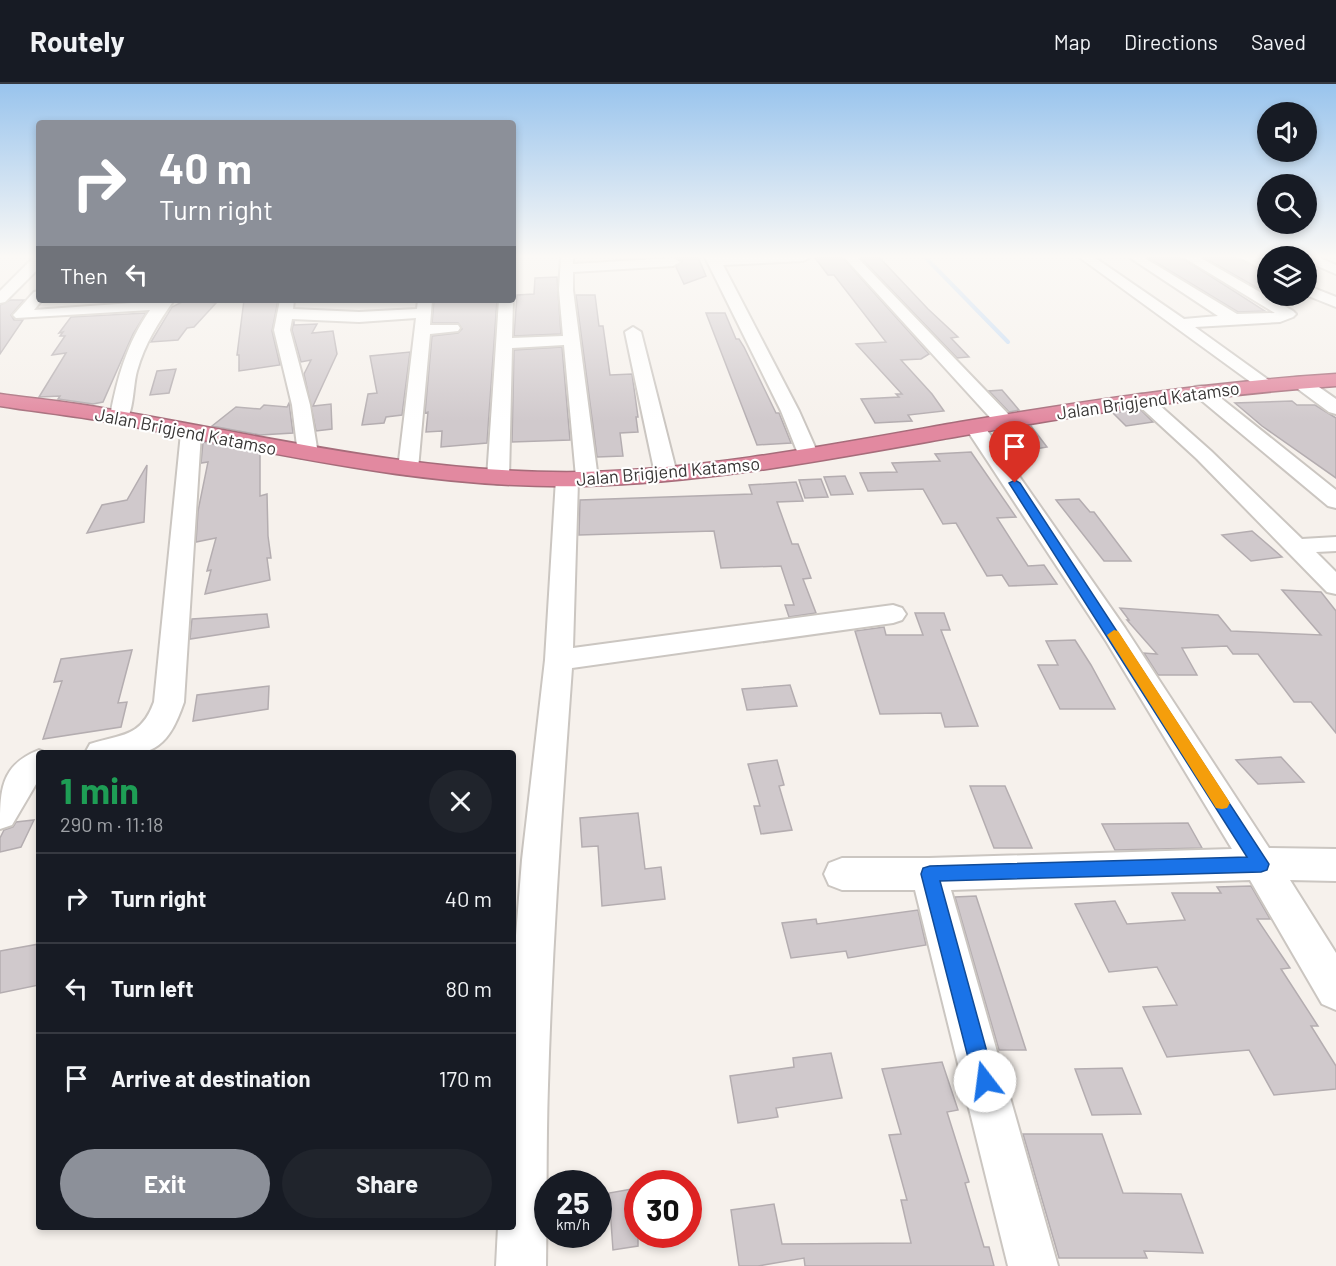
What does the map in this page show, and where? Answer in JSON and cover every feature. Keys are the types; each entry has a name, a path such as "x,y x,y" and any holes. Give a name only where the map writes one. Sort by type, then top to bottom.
{"highway":[{"name":"Jalan Brigjend Katamso","path":"0,399 119,417 191,433 408,469 498,478 577,479 666,474 809,456 1142,399 1265,384 1336,380"}],"street":[{"path":"19,312 16,315 48,312"},
{"path":"119,417 123,394 140,340 145,328 157,312"},
{"path":"284,312 282,330 301,405 308,454"},
{"path":"323,312 359,317 423,314 452,328"},
{"path":"498,478 505,312"},
{"path":"521,1266 526,1086 540,860 577,479 570,312"},
{"path":"740,312 790,411 809,456"},
{"path":"902,312 1004,422"},
{"path":"1164,312 1265,384"},
{"path":"1223,312 1234,319"},
{"path":"1180,324 1284,316 1288,314 1285,312"},
{"path":"408,469 423,314"},
{"path":"633,332 666,474"},
{"path":"504,343 572,340"},
{"path":"1299,381 1336,408"},
{"path":"1201,391 1336,501"},
{"path":"1142,399 1204,455 1336,586"},
{"path":"975,426 1034,511 1261,864 1336,990"},
{"path":"118,750 134,747 149,737 165,717 169,702 191,433"},
{"path":"1298,546 1336,544"},
{"path":"559,660 893,614"},
{"path":"0,815 25,772 36,766"},
{"path":"842,874 930,874 1261,864 1336,865"},
{"path":"930,874 1033,1266"}],"building":[{"path":"0,312 13,312 11,315 14,320 23,320 0,354"},
{"path":"169,312 208,312 194,327 187,328 178,340 151,342"},
{"path":"242,312 276,312 272,331 280,365 239,371 239,355 237,355"},
{"path":"433,312 496,312 487,443 441,447 442,431 426,432 428,412 425,413 432,336 458,333 462,329 458,323 432,323"},
{"path":"516,312 559,312 561,334 514,336"},
{"path":"578,312 597,312 599,326 603,326 610,375 632,374 638,417 636,417 638,432 620,433 623,456 597,457"},
{"path":"863,312 891,312 929,354 921,359 901,360 944,411 908,415 912,421 875,423 861,399 899,397 896,394 902,394 856,344 886,342"},
{"path":"913,312 931,312 958,337 951,338 969,357 957,358"},
{"path":"146,313 133,334 103,402 93,404 58,399 60,396 39,397 66,353 52,355 65,336 60,336 63,332 59,333 71,317"},
{"path":"706,313 725,313 736,339 739,339 744,347 776,413 779,413 791,443 757,445"},
{"path":"294,321 294,325 317,324 312,333 333,331 337,354 313,406 331,404 332,429 316,431 304,374 311,360 301,362 292,330"},
{"path":"562,347 570,440 512,442 514,350"},
{"path":"410,352 402,415 386,417 384,423 362,425 368,394 377,393 370,356"},
{"path":"176,369 169,393 150,395 157,371"},
{"path":"1002,390 1019,410 1009,412 989,391"},
{"path":"1292,401 1297,405 1315,405 1336,418 1336,478 1262,426 1235,403"},
{"path":"289,403 293,433 260,435 212,426 236,407 260,409 264,405 287,407"},
{"path":"1140,409 1153,422 1126,426 1113,413"},
{"path":"1031,426 1047,447 1013,453 997,432"},
{"path":"203,442 260,453 260,496 267,494 271,558 267,558 270,580 205,594 211,570 207,571 216,538 196,542 198,511 208,462 201,463"},
{"path":"971,452 1016,517 997,518 1028,566 1044,565 1057,584 1009,586 1002,575 987,576 956,523 943,524 923,489 868,491 860,473 897,472 892,463 940,461 935,454"},
{"path":"147,465 144,522 87,533 102,505 127,500"},
{"path":"845,476 853,494 831,495 824,477"},
{"path":"821,479 828,497 805,498 799,480"},
{"path":"796,482 803,501 777,502 792,544 798,544 811,578 803,579 816,613 789,617 785,605 794,605 781,566 721,568 714,531 579,535 580,500 752,494 749,485"},
{"path":"1079,499 1090,512 1094,512 1131,561 1104,561 1056,500"},
{"path":"1252,531 1282,557 1251,561 1222,535"},
{"path":"1282,590 1321,592 1336,611 1336,733 1311,702 1294,702 1258,654 1233,654 1227,646 1182,648 1197,675 1158,675 1144,653 1157,654 1127,620 1129,620 1120,608 1218,615 1231,631 1321,635"},
{"path":"915,613 944,613 950,630 941,630 978,726 945,727 941,713 880,714 855,631 884,627 886,635 923,635"},
{"path":"267,614 269,627 190,639 192,619"},
{"path":"1075,640 1115,709 1060,709 1038,665 1058,665 1046,641"},
{"path":"132,650 118,703 127,702 121,727 43,739 62,681 54,682 61,659"},
{"path":"790,685 797,706 747,710 742,689"},
{"path":"269,686 268,709 193,721 197,695"},
{"path":"1281,757 1304,782 1258,784 1236,760"},
{"path":"777,760 784,785 779,786 792,830 761,834 754,806 760,806 748,764"},
{"path":"970,786 1005,786 1032,848 994,848"},
{"path":"638,813 645,869 661,867 665,899 602,906 598,846 582,847 580,818"},
{"path":"34,820 21,847 0,852 0,838 4,830 13,827 16,822"},
{"path":"1188,823 1202,848 1115,850 1102,824"},
{"path":"1251,886 1270,919 1257,919 1290,968 1281,969 1318,1026 1311,1026 1336,1066 1336,1089 1274,1095 1249,1050 1167,1057 1143,1007 1177,1005 1157,967 1109,972 1075,904 1115,901 1127,924 1185,920 1172,893 1221,893 1217,887"},
{"path":"976,896 1026,1050 999,1050 955,897"},
{"path":"918,910 926,945 848,958 846,951 791,958 782,923 816,919 817,924"},
{"path":"36,945 36,986 0,993 0,951"},
{"path":"831,1053 842,1098 776,1108 778,1117 738,1123 730,1076 794,1067 793,1058"},
{"path":"942,1062 958,1110 947,1112 969,1182 965,1183 984,1247 989,1247 994,1266 805,1266 804,1258 758,1266 739,1266 731,1210 774,1204 782,1244 911,1243 901,1200 907,1200 889,1135 901,1134 882,1069"},
{"path":"1122,1068 1141,1114 1092,1115 1075,1069"},
{"path":"1023,1134 1102,1134 1123,1193 1181,1194 1203,1253 1144,1251 1147,1258 1059,1258"},
{"path":"624,1190 626,1248 613,1250 612,1236 612,1192"}],"waterway":[{"path":"979,312 1008,342"}],"slow traffic":[{"path":"1114,635 1222,803"}],"route":[{"path":"985,1081 930,874 1261,864 1015,483"}]}
